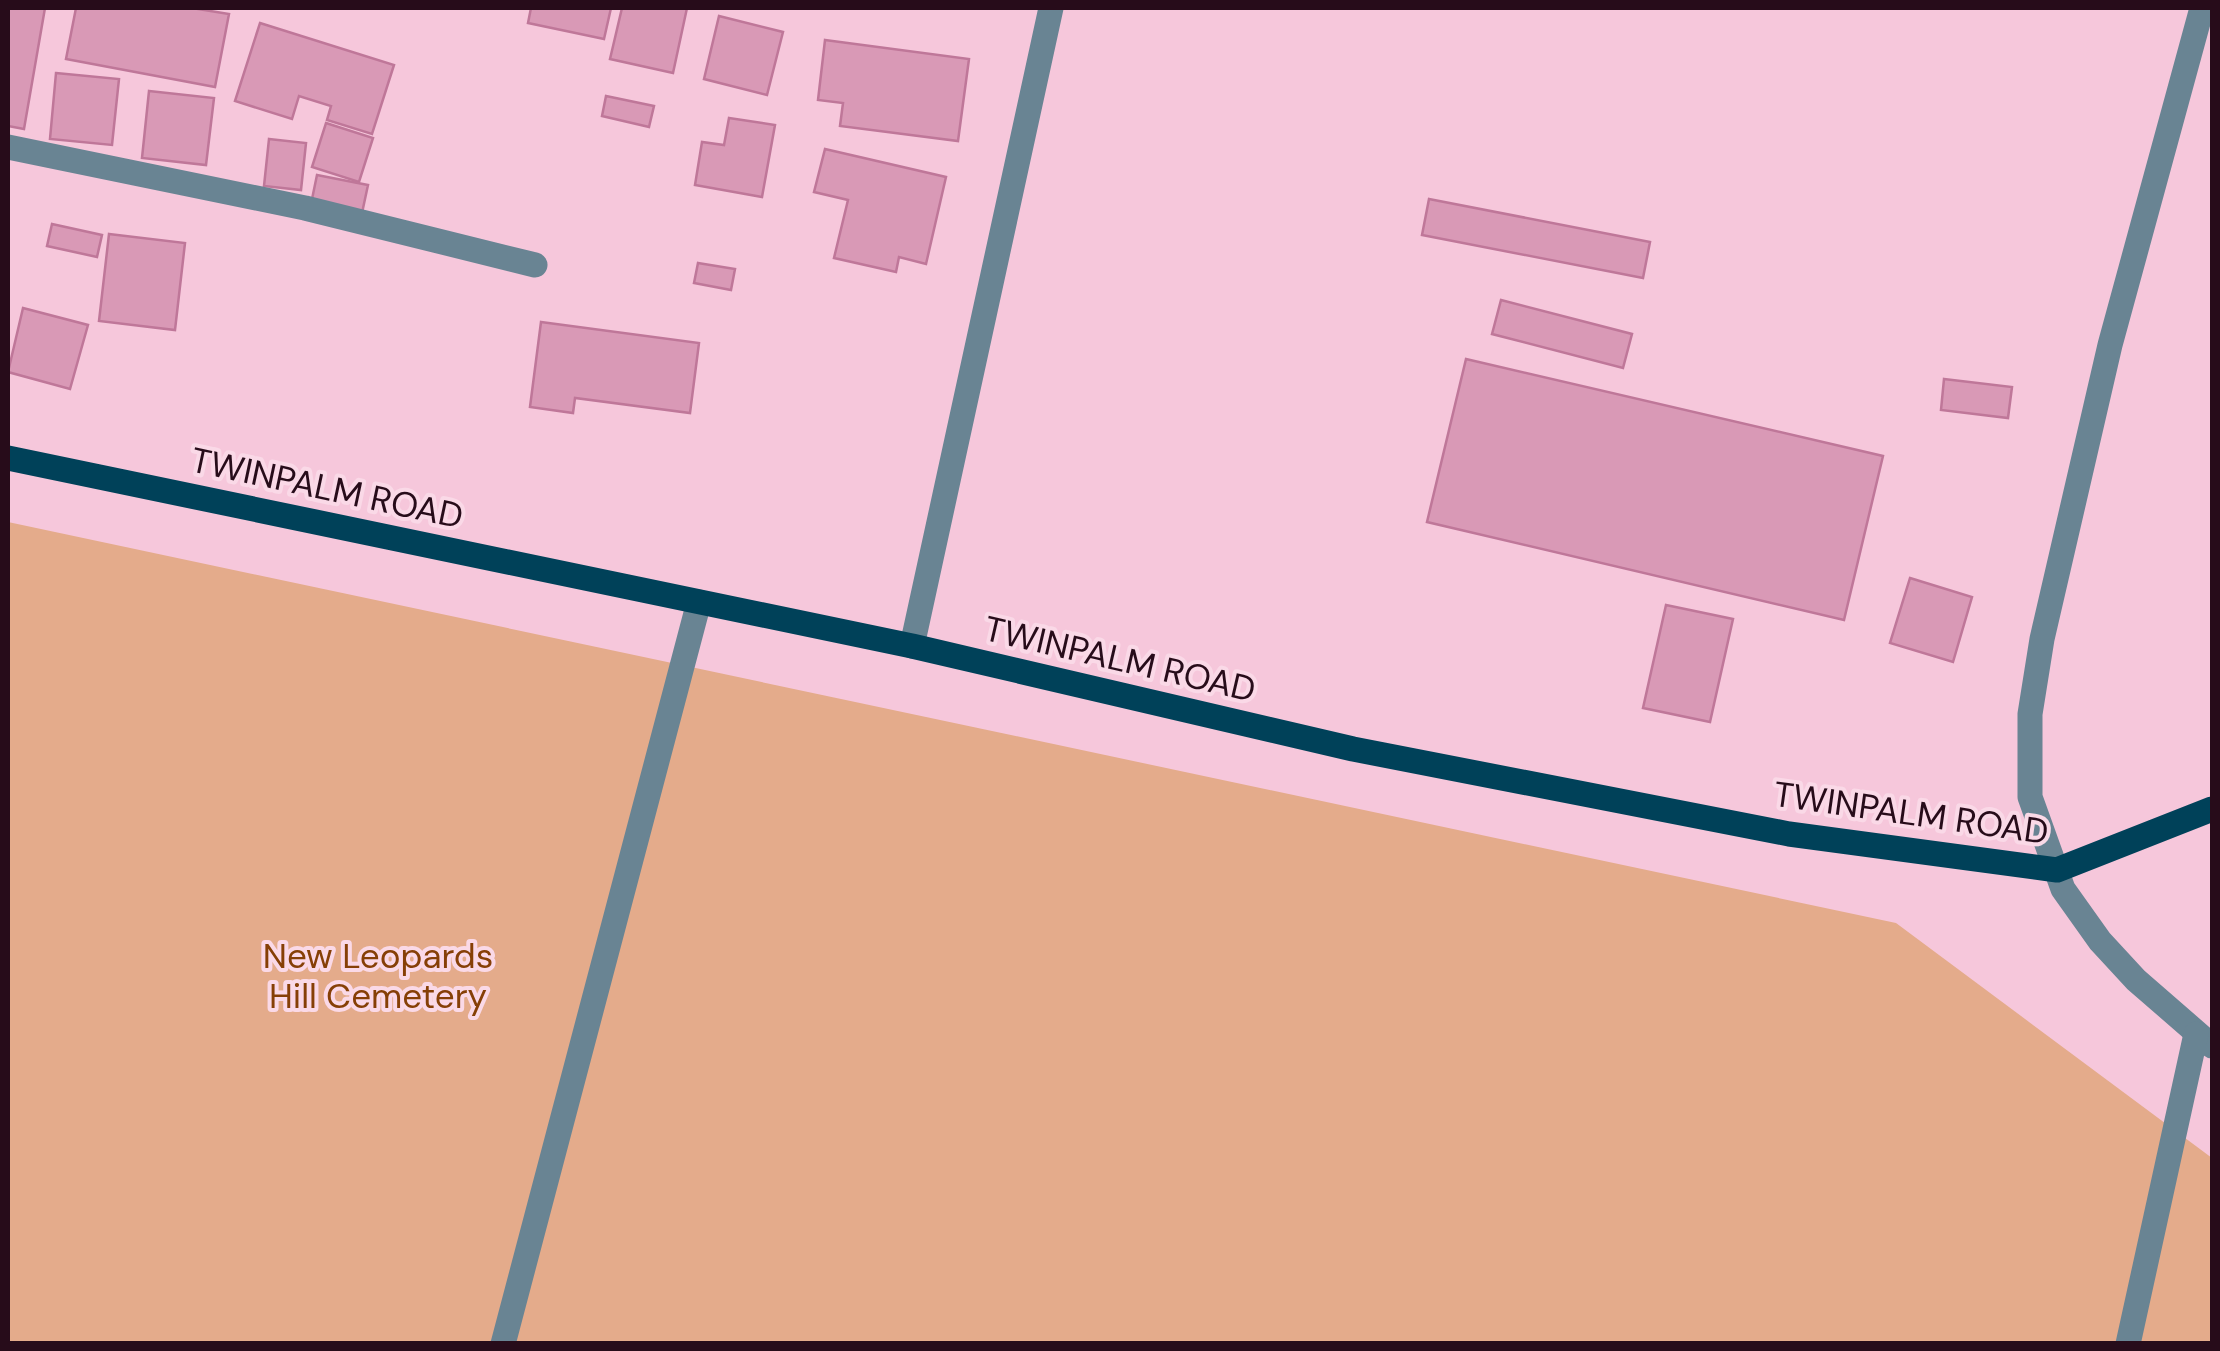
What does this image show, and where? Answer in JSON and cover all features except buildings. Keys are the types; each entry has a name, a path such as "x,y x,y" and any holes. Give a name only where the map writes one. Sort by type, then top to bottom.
{"main road":[{"name":"TWINPALM ROAD","path":"8,458 912,646 1353,749 1751,827 2057,870 2212,808"}],"street":[{"path":"912,646 1050,8"},
{"path":"2128,1344 2204,1040 2136,980 2100,941 2063,889 2030,798 2030,714 2042,640 2115,326 2202,8"},
{"path":"8,147 305,208 535,265"},
{"path":"503,1344 699,602"}],"green space":[{"name":"New Leopards Hill Cemetery","path":"8,522 1896,923 2212,1158 2212,1343 8,1344"}]}
